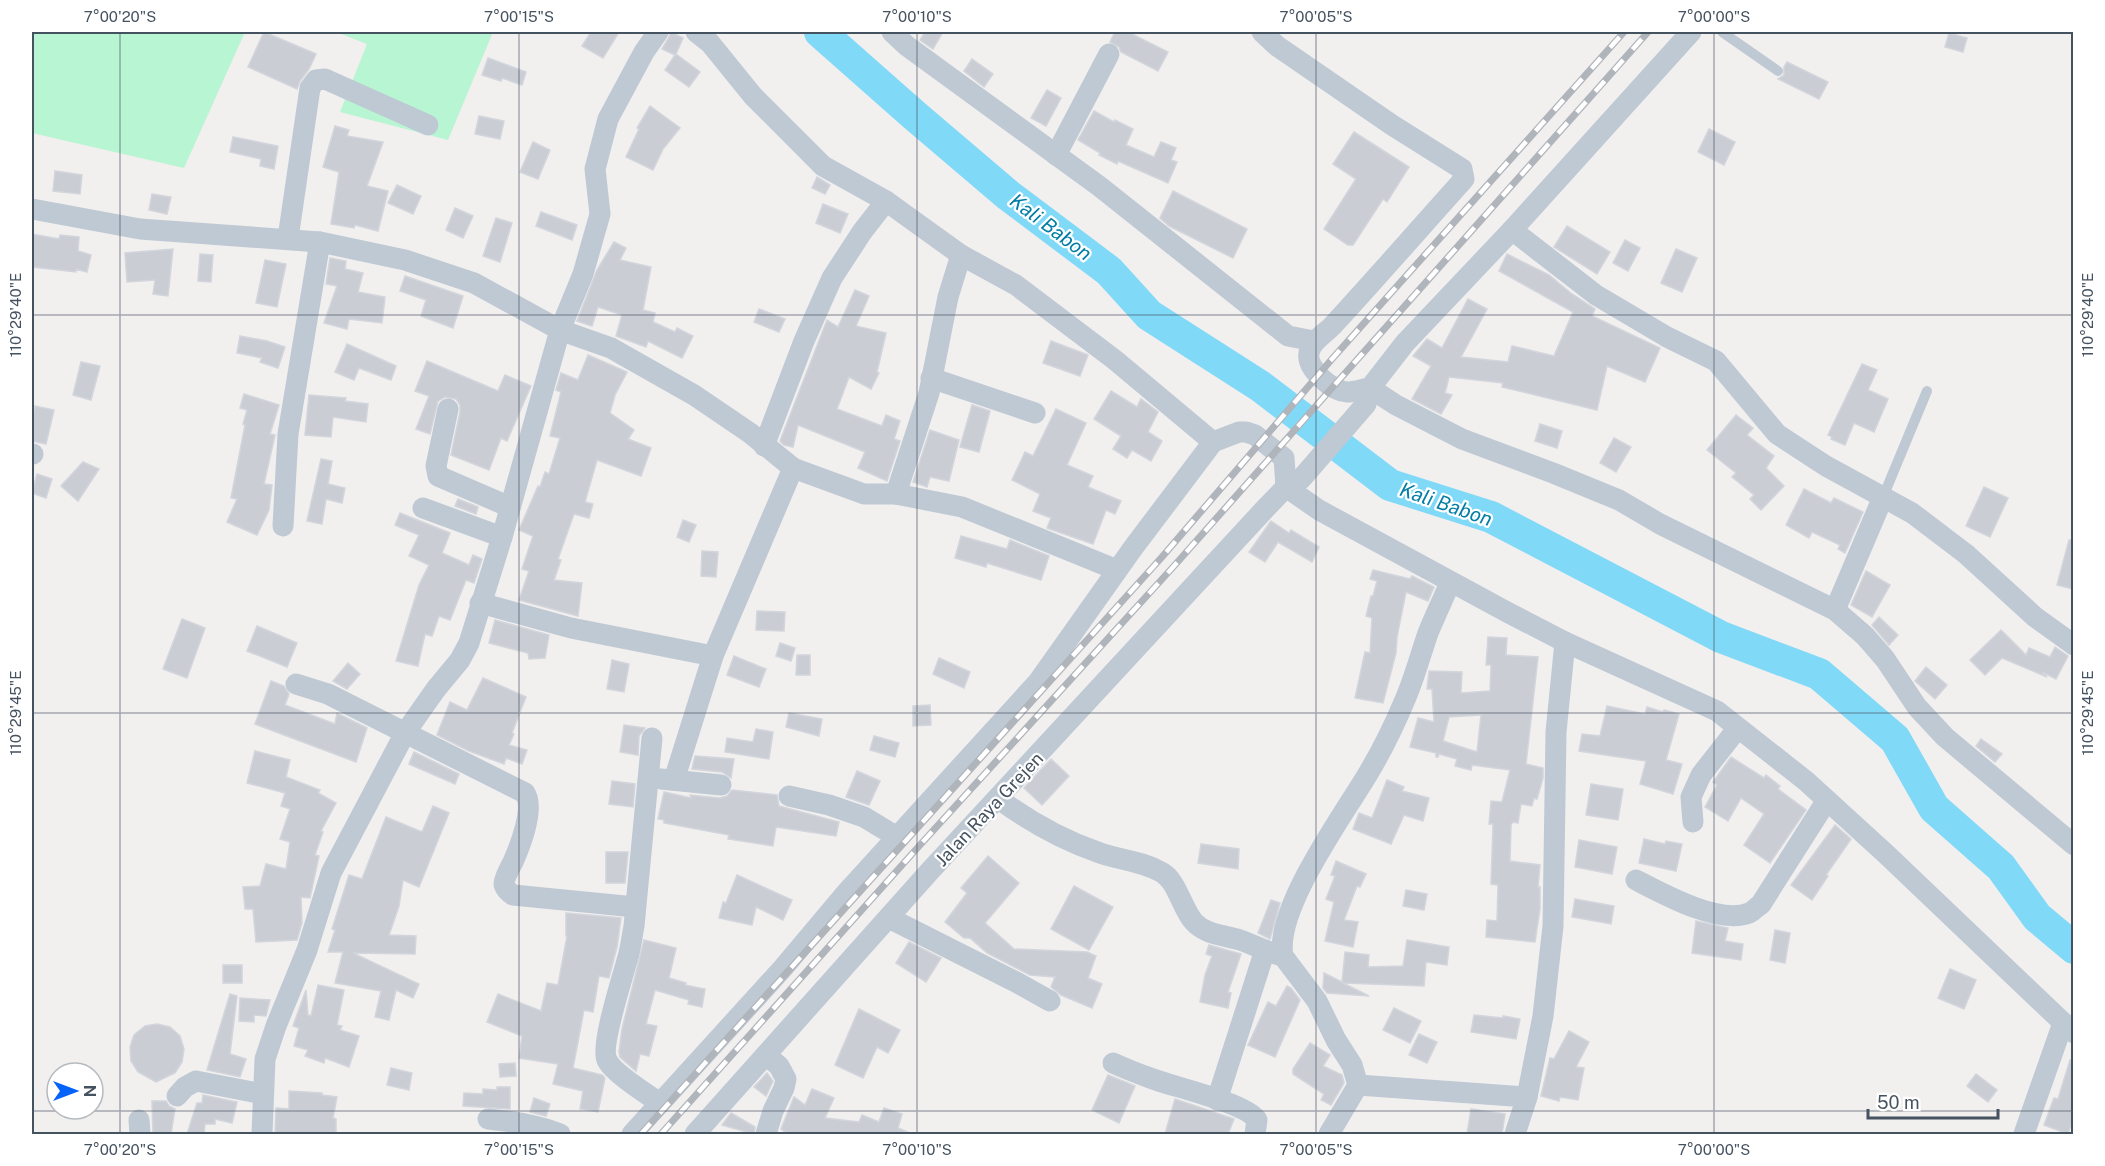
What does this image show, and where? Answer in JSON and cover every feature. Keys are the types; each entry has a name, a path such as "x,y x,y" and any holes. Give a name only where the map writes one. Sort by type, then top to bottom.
{"street":[{"path":"262,1134 265,1059 307,950 331,873 405,733 460,660 469,643 502,537 560,330 583,273 600,214 595,169 608,119 644,52 658,32"},
{"path":"696,32 710,43 753,96 823,166 886,201 961,255 1016,285 1115,360 1213,442"},
{"path":"892,32 907,46 1187,254 1288,336 1314,341"},
{"path":"1262,32 1277,46 1392,125 1462,169 1464,173 1464,179 1372,283 1326,333 1314,341 1309,354 1310,367 1334,389 1396,405 1462,439 1553,472 1619,500 1660,524 1835,610 1865,636 1885,659 1917,707 1944,737 2073,845"},
{"name":"Jalan Raya Grejen","path":"695,1134 999,798 1294,483 1368,396 1405,343 1512,230 1691,32"},
{"path":"1056,155 1108,54"},
{"path":"288,238 310,88 316,80 325,79 428,125"},
{"path":"764,446 804,341 832,278 862,232 886,201"},
{"path":"32,209 140,229 320,242 405,260 474,283 560,330 611,348 694,395 750,433 793,468 864,494 896,494 962,507 1117,570"},
{"path":"1512,230 1596,295 1667,337 1716,361 1777,434 1826,466 1912,513 1966,554 2035,617 2073,645"},
{"path":"283,526 288,434 320,242"},
{"path":"896,494 932,378 948,297 961,255"},
{"path":"932,378 1035,413"},
{"path":"448,409 436,466 438,476 510,507"},
{"path":"632,1134 783,968 846,893 1038,682 1117,570 1213,442 1239,432 1256,435 1284,458 1294,483 1319,510 1450,583 1564,642 1717,711 1806,781 2068,1028 2024,1134"},
{"path":"674,780 713,656 793,468"},
{"path":"1835,610 1883,497"},
{"path":"423,508 502,537"},
{"path":"1217,1100 1274,953 1282,947 1284,933 1298,891 1324,844 1371,770 1400,711 1450,583"},
{"path":"480,603 571,628 713,656"},
{"path":"1515,1134 1527,1097 1543,1016 1553,926 1556,732 1564,642"},
{"path":"296,684 328,694 525,793 529,798 529,809 519,847 504,882 505,888 513,895 635,907"},
{"path":"1693,822 1691,796 1701,775 1737,729"},
{"path":"652,738 629,955 605,1054 613,1069 660,1103"},
{"path":"648,779 721,785"},
{"path":"789,796 829,805 864,818 897,837"},
{"path":"999,798 1027,819 1075,844 1119,859 1146,865 1164,873 1192,920 1203,929 1274,953 1317,1001 1335,1040 1352,1065 1358,1085 1329,1134"},
{"path":"1636,880 1684,904 1716,914 1739,915 1750,912 1761,904 1827,800"},
{"path":"889,918 1050,1001"},
{"path":"766,1055 779,1066 786,1079 766,1134"},
{"path":"1113,1064 1242,1109 1256,1117 1255,1134"},
{"path":"177,1096 185,1087 196,1081 263,1094"},
{"path":"1358,1085 1527,1097"},
{"path":"488,1119 518,1121 560,1134"}],"lane":[{"path":"1722,32 1778,71"},
{"path":"1883,497 1927,391"}],"green space":[{"path":"32,32 245,32 184,168 32,133"},
{"path":"336,32 493,32 448,140 340,112 367,44"}],"building":[{"path":"264,32 316,54 297,89 248,67"},
{"path":"591,32 619,32 603,58 582,46"},
{"path":"671,32 683,38 676,54 700,72 689,87 665,70 675,55 662,49"},
{"path":"925,32 943,32 933,49 920,40"},
{"path":"1115,32 1128,32 1168,52 1158,71 1121,52 1119,47 1110,42"},
{"path":"1949,33 1967,38 1963,52 1945,47"},
{"path":"488,58 526,72 522,85 502,78 501,81 482,75"},
{"path":"972,59 993,74 984,87 964,71"},
{"path":"1787,62 1828,82 1819,99 1778,79 1784,75"},
{"path":"1047,90 1061,98 1046,126 1031,118"},
{"path":"650,106 680,128 663,149 653,170 626,157 639,129 637,128"},
{"path":"1094,111 1133,129 1126,145 1154,157 1161,142 1176,148 1171,160 1177,162 1168,183 1118,161 1117,164 1078,140"},
{"path":"479,116 504,121 500,139 475,134"},
{"path":"335,126 349,130 347,136 383,142 367,186 388,191 378,231 355,225 354,228 331,224 339,172 323,167"},
{"path":"1709,129 1735,142 1724,165 1698,152"},
{"path":"1354,132 1409,167 1387,202 1383,199 1353,245 1348,245 1324,229 1356,179 1333,164"},
{"path":"233,137 278,146 274,169 260,166 261,159 230,152"},
{"path":"533,142 550,150 538,179 520,172"},
{"path":"55,171 82,175 80,194 53,191"},
{"path":"817,177 830,185 825,194 812,188"},
{"path":"397,185 421,196 413,214 388,203"},
{"path":"1173,191 1247,229 1233,258 1169,226 1160,218"},
{"path":"152,194 171,197 167,214 149,210"},
{"path":"823,204 848,214 840,233 816,223"},
{"path":"455,208 473,216 463,238 446,230"},
{"path":"541,212 577,225 572,240 536,226"},
{"path":"496,218 512,223 500,262 483,256"},
{"path":"1567,226 1610,252 1597,274 1554,247"},
{"path":"32,234 59,239 60,235 79,237 78,251 91,255 87,272 76,269 76,272 32,267"},
{"path":"1625,240 1640,248 1628,271 1613,263"},
{"path":"614,242 626,248 620,260 651,267 643,310 655,313 653,322 675,332 677,328 693,336 682,358 648,341 646,347 616,336 622,315 598,307 592,326 577,321 597,270"},
{"path":"173,249 168,296 153,294 155,280 127,282 125,253"},
{"path":"1676,249 1697,258 1682,292 1661,283"},
{"path":"200,254 213,255 211,282 198,281"},
{"path":"1507,254 1549,275 1595,309 1592,316 1660,348 1645,382 1607,366 1597,410 1502,387 1503,383 1449,377 1445,393 1452,395 1441,414 1412,399 1431,366 1413,356 1427,339 1442,348 1468,299 1487,309 1461,357 1508,362 1512,346 1554,356 1573,312 1499,271"},
{"path":"330,258 346,261 345,269 363,273 358,292 385,297 382,323 349,319 347,329 324,323 337,286 326,284"},
{"path":"265,260 286,264 277,307 256,303"},
{"path":"405,276 463,296 453,328 421,316 426,300 400,291"},
{"path":"855,290 869,296 856,326 886,333 877,372 879,373 871,389 849,377 837,409 882,426 886,415 900,421 894,439 900,441 887,481 858,468 865,452 798,425 793,447 784,445 780,441 827,320 838,327"},
{"path":"759,309 785,319 779,332 754,322"},
{"path":"240,336 285,347 278,368 260,362 262,358 237,353"},
{"path":"1051,341 1088,355 1080,376 1043,363"},
{"path":"347,344 396,366 391,380 359,368 354,380 335,372"},
{"path":"588,355 627,372 615,395 610,413 634,430 628,439 651,448 641,476 597,460 585,502 593,504 589,518 574,514 558,559 561,560 554,580 582,583 578,616 519,600 529,571 522,569 533,536 519,530 545,472 549,474 560,438 550,436 561,392 556,390 561,373 578,380"},
{"path":"427,361 498,391 505,375 531,386 507,441 501,438 489,470 451,455 460,412 460,405 456,399 445,397 438,401 430,434 416,429 429,396 415,391"},
{"path":"81,362 100,366 91,400 73,395"},
{"path":"1862,364 1877,370 1868,390 1888,399 1874,432 1854,423 1845,445 1831,439 1832,437 1828,435"},
{"path":"1111,391 1137,407 1141,399 1158,412 1148,432 1162,441 1151,461 1132,450 1127,458 1113,449 1121,436 1094,419"},
{"path":"244,394 279,405 270,434 275,435 264,484 272,485 269,510 257,535 227,522 237,499 231,498 247,410 240,408"},
{"path":"309,395 346,398 345,401 368,404 366,422 333,417 331,437 305,435"},
{"path":"972,405 990,411 979,452 960,447"},
{"path":"35,406 54,410 46,444 32,441"},
{"path":"1056,409 1086,423 1067,465 1093,476 1088,487 1121,501 1115,514 1106,510 1093,544 1047,528 1051,518 1033,511 1040,494 1012,480 1025,452 1033,456"},
{"path":"1736,415 1753,428 1747,435 1774,456 1766,468 1784,486 1761,510 1750,499 1754,495 1732,477 1736,473 1707,450"},
{"path":"1540,424 1562,431 1557,448 1535,441"},
{"path":"930,430 959,440 949,481 930,477 927,487 913,482"},
{"path":"1614,438 1631,447 1616,472 1600,463"},
{"path":"321,459 332,461 328,484 345,488 342,503 326,499 322,524 307,521"},
{"path":"83,462 99,469 78,501 61,486"},
{"path":"37,474 52,479 46,498 32,493"},
{"path":"1984,487 2008,498 1990,537 1966,526"},
{"path":"1804,489 1831,503 1834,498 1863,512 1845,553 1838,549 1840,545 1812,532 1809,538 1786,525"},
{"path":"458,499 478,507 476,514 455,506"},
{"path":"400,513 450,533 442,553 469,565 473,555 482,559 474,583 466,580 450,620 439,616 432,636 425,634 418,666 396,661 419,585 429,565 409,556 419,535 395,525"},
{"path":"683,520 696,525 689,542 677,537"},
{"path":"1271,521 1289,533 1291,530 1319,547 1312,562 1278,542 1265,562 1249,552"},
{"path":"961,536 1007,549 1010,540 1049,556 1041,580 987,563 986,567 955,558"},
{"path":"2069,540 2073,540 2073,589 2057,585"},
{"path":"702,551 718,552 716,577 701,576"},
{"path":"1373,570 1410,579 1412,576 1434,587 1428,601 1406,592 1396,653 1383,703 1355,698 1365,652 1370,653 1372,618 1366,616 1377,581 1370,579"},
{"path":"1866,571 1890,585 1872,617 1851,605"},
{"path":"757,611 785,612 784,631 756,630"},
{"path":"1879,617 1898,635 1889,645 1872,625"},
{"path":"182,619 205,628 187,678 163,669"},
{"path":"495,620 549,635 545,658 529,659 528,653 489,643"},
{"path":"257,626 297,643 287,667 247,651"},
{"path":"2001,630 2026,655 2029,648 2050,657 2055,647 2068,656 2056,679 2002,658 1985,675 1970,660"},
{"path":"1488,637 1507,638 1506,655 1538,657 1526,764 1543,768 1543,778 1537,799 1534,798 1532,806 1521,804 1518,823 1513,822 1511,825 1510,861 1540,865 1538,887 1540,887 1540,909 1535,942 1486,937 1487,920 1497,921 1498,885 1491,884 1493,824 1489,824 1491,801 1502,802 1510,770 1472,765 1471,770 1455,766 1457,759 1439,754 1436,757 1436,753 1410,747 1418,718 1434,722 1432,689 1427,689 1429,671 1462,672 1461,693 1490,691 1491,665 1486,665","holes":["1481,715 1477,752 1443,741 1449,717"]},
{"path":"780,643 795,648 791,661 776,656"},
{"path":"797,655 810,655 810,675 796,675"},
{"path":"734,656 766,669 759,687 727,675"},
{"path":"939,658 970,672 964,688 933,674"},
{"path":"612,660 629,664 624,692 607,689"},
{"path":"348,663 360,674 347,689 333,681"},
{"path":"1926,667 1947,685 1935,699 1915,681"},
{"path":"483,678 526,697 509,745 527,750 522,764 506,758 504,764 469,751 437,735 450,702 467,710"},
{"path":"271,681 284,686 289,694 285,705 335,724 337,713 367,728 356,762 255,724"},
{"path":"930,705 931,725 913,726 913,706"},
{"path":"1607,706 1645,714 1647,707 1679,714 1666,760 1682,764 1673,794 1640,784 1646,761 1579,751 1582,734 1600,736"},
{"path":"789,713 822,719 819,736 786,727"},
{"path":"624,725 645,728 639,736 638,755 620,752"},
{"path":"756,729 773,732 769,759 725,752 727,738 753,742"},
{"path":"874,736 899,743 895,757 870,750"},
{"path":"1981,739 2002,754 1995,762 1976,746"},
{"path":"255,751 290,760 286,777 320,790 318,793 336,803 321,831 323,832 315,855 319,856 310,898 301,897 302,923 297,940 256,942 253,909 245,909 243,887 260,886 266,864 286,869 290,842 280,839 290,809 281,806 285,793 247,783"},
{"path":"414,752 459,774 455,784 409,764"},
{"path":"695,756 734,759 731,778 722,772 692,769"},
{"path":"1731,757 1764,778 1766,775 1780,786 1778,789 1806,810 1770,863 1744,845 1764,814 1741,798 1728,821 1705,807 1717,785 1713,782"},
{"path":"1051,759 1069,776 1042,805 1024,788"},
{"path":"857,771 880,781 869,805 846,797"},
{"path":"1387,780 1404,787 1402,791 1429,798 1423,821 1404,815 1391,844 1353,829 1359,813 1372,818"},
{"path":"612,781 635,784 633,807 609,804"},
{"path":"1591,784 1623,789 1618,820 1586,815"},
{"path":"732,790 777,795 779,806 839,822 836,836 776,827 773,846 728,839 729,835 664,823 664,820 658,819 664,792 691,798 690,795 720,798 727,796"},
{"path":"433,806 449,813 419,887 403,880 399,906 389,935 416,936 415,954 353,953 419,984 413,998 396,990 389,1020 375,1017 381,991 335,983 343,952 328,952 335,930 332,929 349,875 362,879 386,817 422,832"},
{"path":"1835,825 1851,839 1812,900 1791,885"},
{"path":"1644,839 1665,844 1666,841 1682,844 1676,871 1639,863"},
{"path":"1579,840 1617,847 1612,874 1575,867"},
{"path":"1201,844 1239,849 1238,869 1198,863"},
{"path":"606,852 628,852 625,883 606,883"},
{"path":"988,856 1019,883 985,923 1014,949 1087,952 1096,956 1088,978 1102,984 1092,1008 1061,995 1051,987 1055,977 1030,975 987,953 970,938 964,938 945,922 967,893 961,888"},
{"path":"1336,861 1366,874 1360,887 1357,886 1344,920 1358,922 1353,947 1325,941 1334,902 1326,899 1335,876 1331,875"},
{"path":"737,875 792,900 783,920 756,907 752,925 719,918 723,902 726,903"},
{"path":"1074,886 1113,907 1089,950 1051,929"},
{"path":"1406,890 1427,894 1424,910 1403,906"},
{"path":"1575,899 1614,906 1611,924 1572,917"},
{"path":"1271,900 1280,903 1270,939 1258,933"},
{"path":"566,913 621,918 609,978 599,976 593,1012 584,1010 573,1068 602,1075 605,1078 598,1112 580,1109 583,1091 553,1084 558,1064 519,1058 522,1036 487,1022 498,994 541,1011 547,983 558,985 567,936"},
{"path":"1696,921 1728,928 1725,941 1743,944 1741,960 1692,953"},
{"path":"1775,930 1790,933 1785,963 1770,960"},
{"path":"644,940 676,948 669,978 686,983 685,985 705,989 702,1007 688,1004 689,1000 655,990 646,1024 657,1026 649,1056 640,1054 636,1071 620,1057 619,1052 622,1029"},
{"path":"1407,940 1449,947 1447,965 1426,962 1424,986 1343,983 1369,996 1327,993 1323,988 1324,973 1342,982 1345,952 1369,955 1368,967 1403,966"},
{"path":"909,942 941,958 926,982 896,963"},
{"path":"1209,945 1241,954 1228,992 1231,993 1228,1008 1200,1002 1205,975 1212,956 1206,954"},
{"path":"223,965 242,965 242,983 223,983"},
{"path":"1950,969 1976,980 1964,1009 1938,998"},
{"path":"318,985 344,990 337,1025 342,1026 340,1030 359,1036 349,1067 325,1058 324,1063 305,1056 308,1050 294,1046 299,1028 293,1026 306,990 308,1015 311,1016"},
{"path":"1287,986 1300,1000 1275,1057 1248,1045 1268,1002 1276,1006"},
{"path":"230,994 237,996 230,1054 246,1059 240,1077 207,1070"},
{"path":"240,998 270,1000 266,1016 254,1015 254,1022 239,1021"},
{"path":"1394,1008 1421,1021 1410,1043 1383,1030"},
{"path":"859,1009 900,1030 888,1053 877,1047 863,1078 835,1065"},
{"path":"1474,1015 1520,1019 1516,1039 1471,1032"},
{"path":"157,1024 170,1027 180,1036 184,1049 182,1062 175,1073 156,1082 138,1072 131,1061 130,1047 134,1035 145,1026"},
{"path":"1569,1031 1589,1042 1576,1067 1584,1068 1578,1100 1560,1097 1559,1101 1541,1096 1550,1058 1554,1059"},
{"path":"1419,1034 1437,1042 1427,1063 1409,1055"},
{"path":"1310,1043 1330,1055 1323,1066 1342,1075 1344,1083 1331,1105 1321,1100 1324,1094 1293,1074 1293,1069"},
{"path":"2070,1060 2073,1060 2073,1119 2068,1134 2044,1125 2054,1098 2058,1099"},
{"path":"515,1063 516,1076 500,1077 499,1064"},
{"path":"391,1068 412,1073 409,1090 387,1085"},
{"path":"767,1073 773,1081 766,1096 754,1087"},
{"path":"1976,1074 1997,1090 1988,1102 1967,1086"},
{"path":"1108,1075 1135,1086 1119,1123 1092,1110"},
{"path":"497,1087 510,1087 510,1109 463,1106 464,1093 483,1094 483,1089 497,1090"},
{"path":"812,1089 834,1098 825,1118 859,1122 862,1115 879,1122 884,1108 902,1114 898,1128 910,1134 788,1134 781,1129 794,1097 805,1105"},
{"path":"289,1091 322,1093 322,1095 337,1097 333,1118 336,1119 336,1134 275,1134 276,1108 289,1109"},
{"path":"203,1095 237,1102 232,1123 215,1119 215,1124 205,1124 204,1134 187,1134 197,1103 202,1103"},
{"path":"534,1098 550,1104 546,1116 530,1112"},
{"path":"1175,1099 1234,1119 1228,1134 1165,1134"},
{"path":"152,1101 166,1101 175,1109 171,1134 153,1134"},
{"path":"1471,1109 1505,1114 1502,1134 1467,1134"},
{"path":"731,1113 755,1127 754,1134 722,1125"}],"waterway":[{"name":"Kali Babon","path":"820,32 1008,195 1109,271 1149,315 1260,386 1390,485 1491,517 1721,637 1819,674 1895,739 1934,808 2001,867 2037,917 2074,948"}],"railway":[{"path":"641,1134 1162,557 1332,359 1624,32"},
{"path":"661,1134 1174,566 1648,32"}]}
